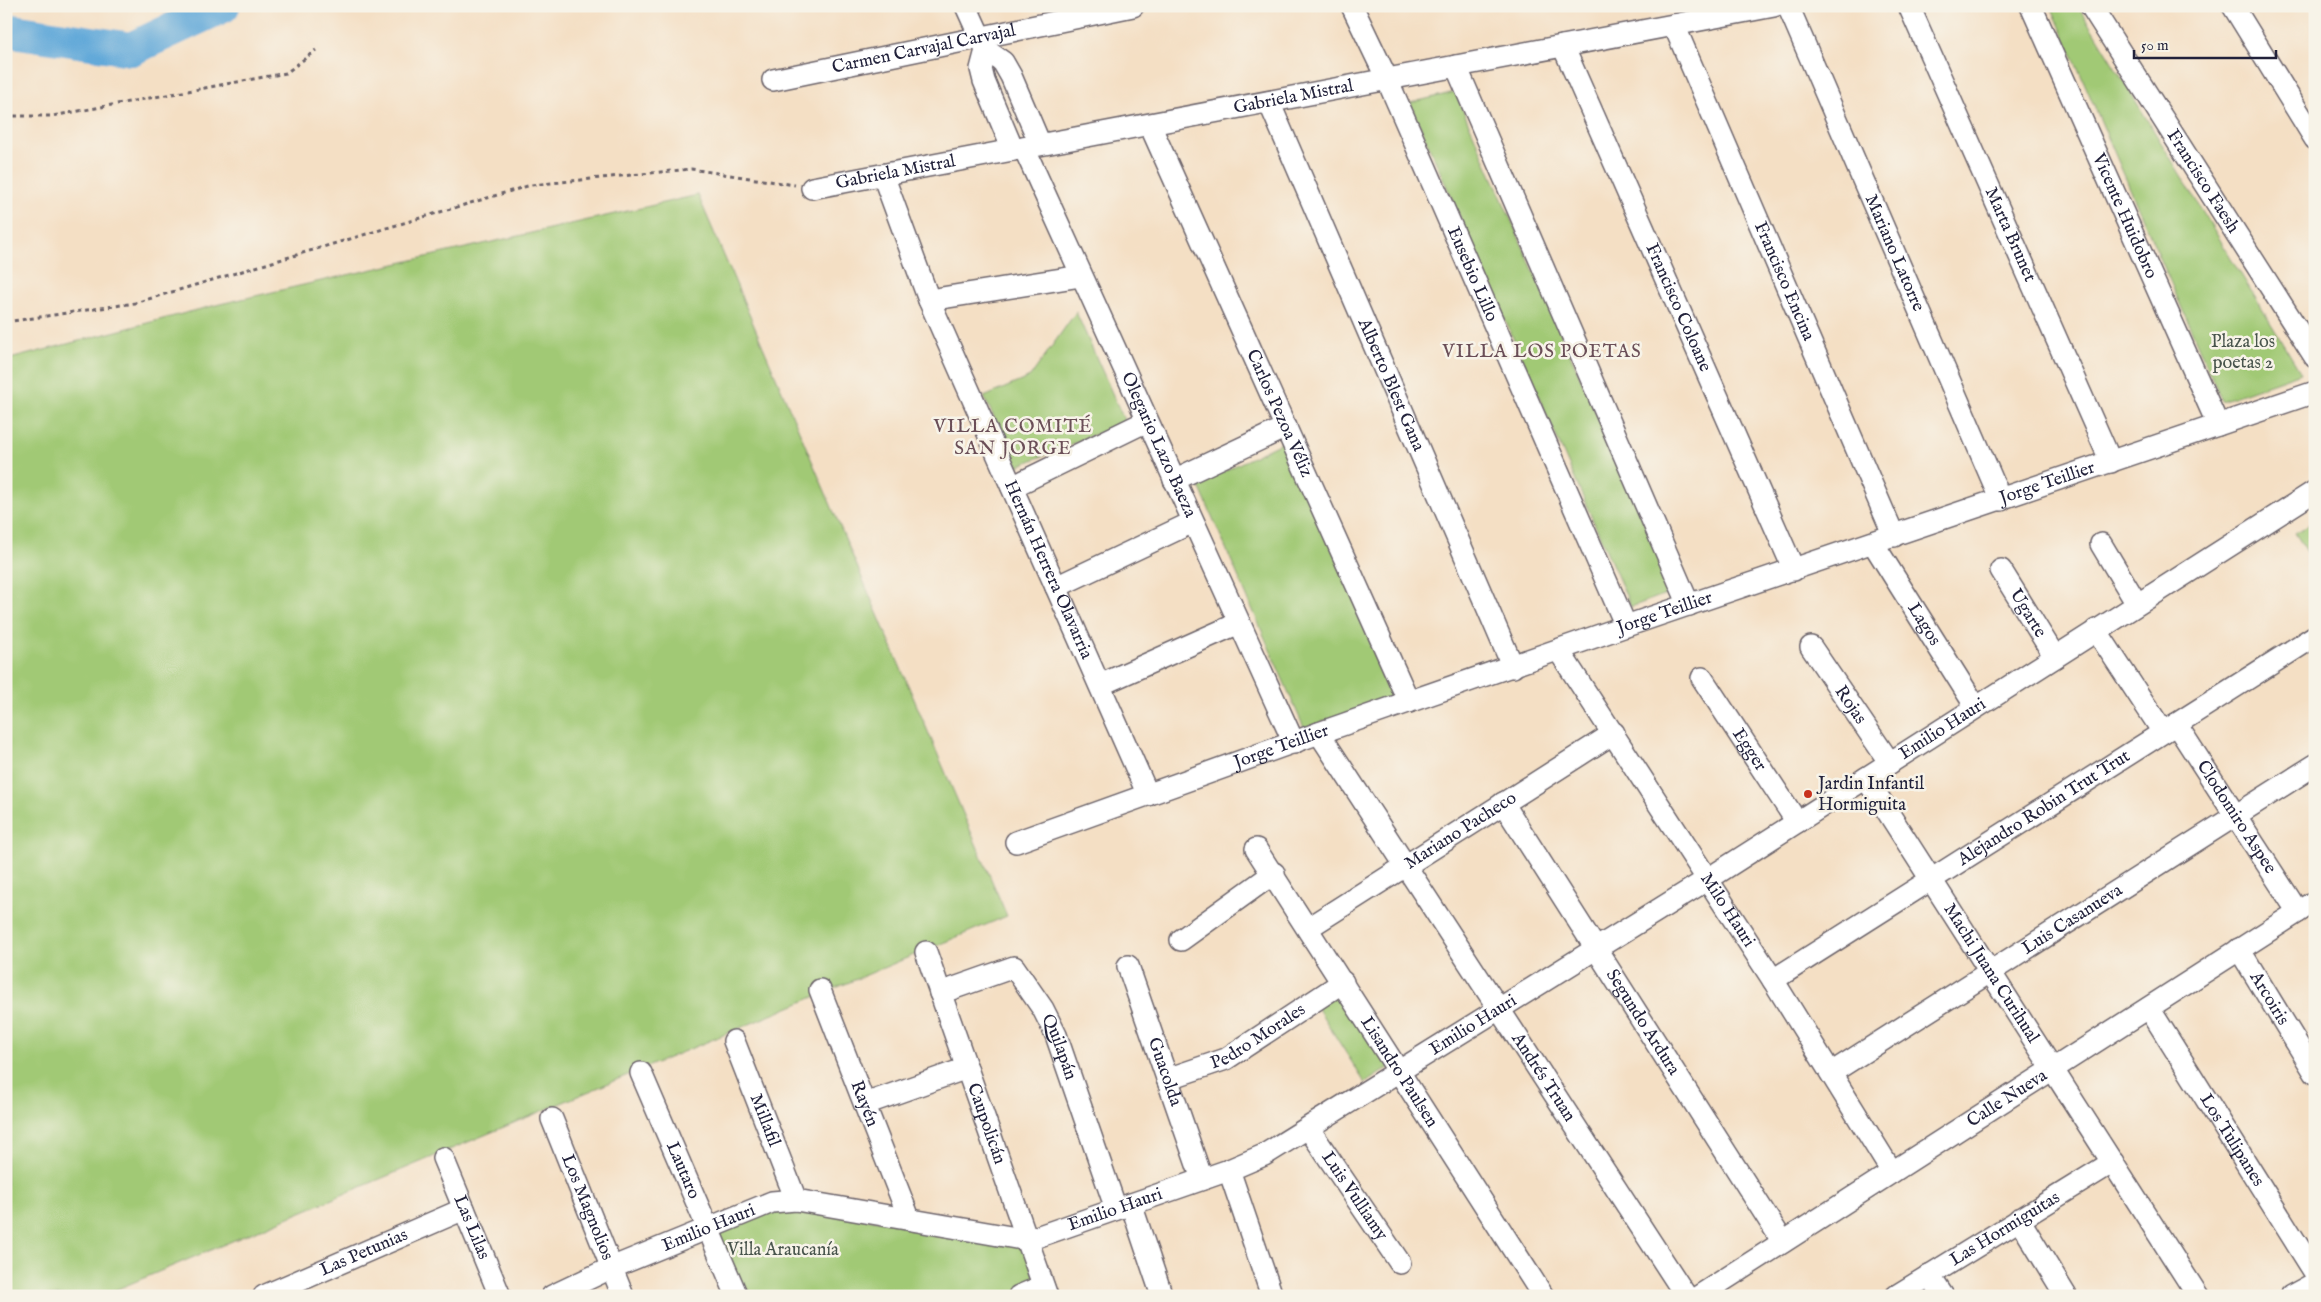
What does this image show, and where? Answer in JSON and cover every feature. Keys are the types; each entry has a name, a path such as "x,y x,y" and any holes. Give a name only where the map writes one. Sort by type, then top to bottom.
{"street":[{"path":"966,6 983,45"},
{"name":"Carmen Carvajal Carvajal","path":"773,80 983,45 1101,9 1133,6"},
{"name":"Eusebio Lillo","path":"1352,6 1387,80 1626,626"},
{"name":"Gabriela Mistral","path":"812,188 1774,6"},
{"name":"Mariano Latorre","path":"1788,6 2001,500"},
{"name":"Marta Brunet","path":"1909,6 2111,462"},
{"name":"Vicente Huidobro","path":"2031,6 2218,426"},
{"name":"Francisco Faesh","path":"2091,6 2315,356"},
{"path":"2233,6 2315,139"},
{"name":"Francisco Encina","path":"1674,25 1894,536"},
{"name":"Olegario Lazo Baeza","path":"983,45 1003,62 1026,147 1081,276 1294,743"},
{"name":"Francisco Coloane","path":"1564,46 1794,570"},
{"path":"1456,66 1689,605"},
{"name":"Alberto Blest Gana","path":"1269,102 1513,667"},
{"name":"Carlos Pezoa Véliz","path":"1150,125 1409,702"},
{"name":"Hernán Herrera Olavarria","path":"882,175 929,300 1148,795"},
{"path":"929,300 1081,276"},
{"name":"Jorge Teillier","path":"1016,842 1319,733 1559,651 1626,626 2315,392"},
{"path":"1012,487 1147,421"},
{"path":"1174,480 1286,427"},
{"name":"Emilio Hauri","path":"552,1296 611,1268 772,1202 796,1200 1028,1240 1202,1180 1264,1156 1708,879 2315,491"},
{"path":"1056,587 1193,522"},
{"name":"Lagos","path":"1873,543 1976,707"},
{"path":"2101,544 2137,604"},
{"name":"Ugarte","path":"2001,570 2055,657"},
{"path":"1100,685 1239,623"},
{"name":"Clodomiro Aspee","path":"2096,630 2306,906"},
{"name":"Alejandro Robin Trut Trut","path":"1773,980 2315,636"},
{"name":"Rojas","path":"1811,647 1890,763"},
{"name":"Milo Hauri","path":"1559,651 1773,980 1892,1172"},
{"name":"Egger","path":"1702,678 1797,822"},
{"name":"Andrés Truan","path":"1319,733 1686,1296"},
{"name":"Mariano Pacheco","path":"1308,928 1405,864 1614,733"},
{"name":"Luis Casanueva","path":"1831,1073 2315,765"},
{"name":"Machi Juana Curihual","path":"1866,778 1992,971 2198,1296"},
{"name":"Segundo Ardura","path":"1503,802 1783,1242"},
{"name":"Lisandro Paulsen","path":"1256,848 1274,873 1544,1296"},
{"path":"1181,940 1274,873"},
{"name":"Calle Nueva","path":"1699,1296 2306,906"},
{"name":"Arcoiris","path":"2239,950 2315,1073"},
{"name":"Caupolicán","path":"926,952 1045,1291"},
{"name":"Guacolda","path":"1128,966 1202,1180"},
{"name":"Quilapán","path":"940,993 1014,967 1043,1008 1056,1035 1124,1207 1162,1296"},
{"name":"Pedro Morales","path":"1167,1079 1226,1058 1343,982"},
{"name":"Rayén","path":"820,990 909,1218"},
{"name":"Los Tulipanes","path":"2148,1008 2315,1273"},
{"name":"Millafil","path":"734,1041 796,1200"},
{"path":"865,1104 967,1068"},
{"name":"Lautaro","path":"641,1073 737,1296"},
{"name":"Los Magnolios","path":"552,1119 623,1296"},
{"name":"Luis Vulliamy","path":"1309,1129 1400,1264"},
{"name":"Las Lilas","path":"443,1158 500,1296"},
{"name":"Las Hormiguitas","path":"1896,1296 2113,1162"},
{"path":"1229,1170 1272,1296"},
{"name":"Las Petunias","path":"264,1296 287,1291 464,1209"},
{"path":"2019,1219 2066,1296"},
{"path":"1929,1275 1943,1296"},
{"path":"2292,1296 2315,1283"},
{"path":"1018,1296 1045,1291"}],"path":[{"path":"6,116 52,116 286,73 316,50"},
{"path":"6,322 135,304 531,185 691,168 812,188"}],"green space":[{"name":"Plaza los poetas 2","path":"2051,6 2078,6 2301,373 2222,401"},
{"path":"1455,92 1674,591 1631,607 1410,103"},
{"path":"698,195 1007,916 101,1296 6,1296 6,360 220,304"},
{"path":"1076,312 1125,422 1018,466 984,397 1030,377"},
{"path":"1291,438 1400,696 1304,728 1198,484"},
{"path":"2315,521 2315,564 2295,533"},
{"path":"1340,988 1390,1067 1365,1083 1315,1004"},
{"name":"Villa Araucanía","path":"771,1205 1026,1242 1041,1284 1013,1296 741,1296 712,1230"}],"waterway":[{"path":"6,30 131,49 223,6"}],"place":[{"name":"Jardin Infantil Hormiguita","path":"1808,794"}],"district":[{"name":"VILLA LOS POETAS","path":"1542,352"},
{"name":"VILLA COMITÉ SAN JORGE","path":"1013,438"}]}
